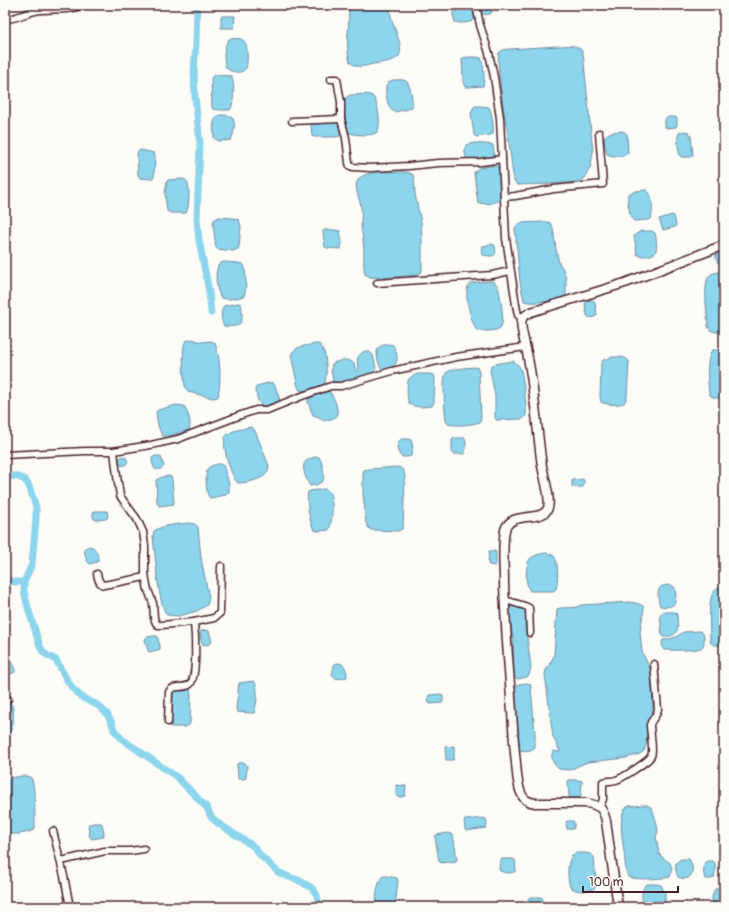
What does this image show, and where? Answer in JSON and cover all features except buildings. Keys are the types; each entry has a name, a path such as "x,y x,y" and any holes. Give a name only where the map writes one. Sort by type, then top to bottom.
{"street":[{"path":"5,19 19,17 34,11 70,9 82,5"},
{"path":"476,5 480,25 490,53 500,118 506,238 510,272 518,315 522,318 522,328 533,386 542,466 548,498 548,508 545,513 512,521 506,526 504,539 505,600 514,743 518,781 522,796 531,802 587,803 600,807 603,810 618,907"},
{"path":"331,79 337,79 341,102 341,119 346,138 350,166 370,168 438,163 464,163 502,159"},
{"path":"292,121 341,119"},
{"path":"504,197 554,189 603,184 599,133"},
{"path":"522,318 531,312 625,283 724,245"},
{"path":"377,283 492,275 510,272"},
{"path":"5,455 114,451 151,445 178,439 256,410 268,410 331,386 341,386 392,371 456,357 526,347"},
{"path":"114,451 120,496 137,519 143,532 145,542 144,563 148,590 152,596 154,618 156,623 158,625 162,625 194,622 217,616 220,613 221,566"},
{"path":"97,574 99,581 104,585 146,577"},
{"path":"505,600 529,608 530,633"},
{"path":"168,722 169,692 173,688 189,685 193,679 195,648 194,622"},
{"path":"600,807 603,782 616,780 638,767 651,756 650,725 657,714 658,709 654,664"},
{"path":"52,832 61,861 70,907"},
{"path":"61,861 106,851 130,851 144,849"}],"water":[{"path":"348,5 390,5 390,12 400,46 399,55 397,58 361,66 355,66 350,62 348,55"},
{"path":"453,5 472,5 475,18 474,20 465,23 455,22"},
{"path":"479,5 491,5 492,12 490,14 482,14"},
{"path":"221,16 235,16 234,28 221,28"},
{"path":"229,39 241,39 245,43 247,50 247,62 246,68 242,72 233,72 226,68 224,53"},
{"path":"576,46 583,53 593,152 591,165 585,178 579,182 517,185 513,177 502,99 498,59 499,53 502,50 507,49"},
{"path":"468,57 481,58 484,72 483,86 465,87 463,82 462,59"},
{"path":"215,75 232,76 234,88 232,107 230,110 212,108 211,79"},
{"path":"393,80 403,80 408,83 412,107 395,112 390,109 387,99 386,86 387,83"},
{"path":"362,94 372,96 374,98 378,108 379,119 378,129 375,134 363,135 347,132 344,116 344,102 346,97"},
{"path":"475,106 489,107 493,134 476,137 474,135 471,114"},
{"path":"220,115 230,116 234,120 234,131 231,140 219,141 214,138 214,122"},
{"path":"668,117 677,118 676,127 665,127 665,119"},
{"path":"338,122 339,124 340,136 312,136 312,124"},
{"path":"623,131 627,134 628,153 618,156 607,154 605,143 606,136 611,132"},
{"path":"680,132 689,132 691,136 693,155 691,157 680,156 678,137"},
{"path":"474,143 493,145 494,156 467,160 465,152 466,145"},
{"path":"141,150 154,153 154,177 151,179 140,178 138,175 137,154 138,151"},
{"path":"495,165 499,170 501,187 500,200 486,204 478,203 474,174 475,171 479,168"},
{"path":"381,172 406,172 412,174 414,177 422,239 422,271 417,275 380,278 370,277 365,274 361,209 356,186 358,180 365,175"},
{"path":"184,179 189,187 187,211 186,213 171,213 167,211 165,193 167,181"},
{"path":"645,190 650,193 652,200 651,219 634,221 629,208 628,194"},
{"path":"672,215 674,216 675,227 663,230 659,219"},
{"path":"219,217 239,220 241,226 238,249 233,251 216,248 213,223 214,220"},
{"path":"549,222 553,228 559,263 566,278 566,295 565,297 550,301 524,301 520,282 515,228 521,223"},
{"path":"323,231 340,231 342,242 341,249 325,247"},
{"path":"641,231 652,231 655,233 657,248 655,253 652,255 640,256 637,254 634,236"},
{"path":"493,244 495,246 495,254 492,256 483,255 482,247"},
{"path":"724,251 724,261 718,263 716,254"},
{"path":"224,262 239,263 244,265 246,289 244,296 229,299 220,297 216,273 218,266"},
{"path":"724,271 724,332 714,332 710,330 708,326 706,285 710,275"},
{"path":"494,282 499,290 502,307 502,324 499,329 496,330 477,331 468,306 468,287 470,283"},
{"path":"592,300 595,302 597,315 590,318 587,315 585,304 586,301"},
{"path":"238,303 241,304 242,307 242,318 240,324 235,326 224,326 221,316 224,306"},
{"path":"192,339 202,342 211,341 215,343 220,370 218,397 213,398 188,392 185,387 183,355 184,344 186,341"},
{"path":"319,344 323,348 326,361 325,381 322,386 316,389 303,391 298,387 291,355 298,348"},
{"path":"389,344 393,345 395,348 397,359 393,367 383,370 379,363 377,351 381,346"},
{"path":"712,350 724,350 724,398 714,397 709,394 708,360"},
{"path":"365,351 371,353 374,357 376,369 373,373 336,384 333,382 331,369 332,364 342,360 347,360 354,364 357,372 359,370 357,364 358,357"},
{"path":"613,357 624,358 629,361 627,397 624,403 609,404 601,402 601,363 603,360"},
{"path":"513,361 521,370 525,392 526,415 525,418 522,419 496,420 495,396 490,370 491,366 498,363"},
{"path":"478,368 479,373 480,422 464,425 448,424 446,421 444,396 444,382 446,373 455,369"},
{"path":"418,374 434,375 434,402 432,406 417,407 409,404 407,384 411,377"},
{"path":"273,383 280,400 277,403 263,406 259,403 255,390 257,386"},
{"path":"325,391 330,392 336,403 337,416 324,421 313,415 308,399"},
{"path":"176,405 184,406 190,421 189,430 169,436 163,436 157,422 156,412 158,410"},
{"path":"250,427 253,428 256,433 269,466 268,472 266,475 250,482 238,483 233,475 228,461 224,446 225,440 226,436 231,432"},
{"path":"454,438 465,438 465,453 454,454 452,452 452,440"},
{"path":"402,439 411,440 411,456 403,457 400,455 397,444"},
{"path":"123,456 128,461 123,466 118,461"},
{"path":"155,456 161,457 164,466 161,469 154,468 152,458"},
{"path":"319,457 324,478 323,481 316,485 310,486 305,475 304,464 307,460"},
{"path":"217,464 223,465 229,492 226,495 210,498 207,490 207,470 208,468"},
{"path":"398,467 404,472 405,479 402,529 398,531 371,530 366,523 363,493 364,470"},
{"path":"170,476 172,479 174,504 159,506 157,502 156,480 162,477"},
{"path":"583,479 583,487 572,487 572,480"},
{"path":"324,489 330,493 331,497 331,521 329,530 318,531 314,530 309,517 307,501 308,492"},
{"path":"107,511 108,517 106,519 96,520 93,516 93,512"},
{"path":"190,523 195,524 198,527 201,558 209,598 207,605 197,611 179,616 167,615 161,601 159,590 153,536 154,531 166,526"},
{"path":"90,546 95,550 98,560 97,562 90,564 87,561 84,550"},
{"path":"489,551 496,552 495,566 488,564"},
{"path":"549,553 554,556 557,562 558,572 556,589 553,591 530,591 526,580 528,562 533,557"},
{"path":"669,585 675,588 675,601 669,606 660,606 658,592 662,586"},
{"path":"724,588 724,645 714,645 710,641 710,604 715,590"},
{"path":"630,602 643,606 644,609 640,632 642,652 651,671 653,703 644,751 640,754 626,758 588,762 570,770 559,769 555,765 552,758 553,751 560,751 553,737 545,674 554,656 557,609 581,605"},
{"path":"513,605 526,610 525,626 531,667 527,677 518,679 514,677 513,638 509,614 511,606"},
{"path":"663,612 675,612 677,614 678,624 677,631 675,633 663,637 660,614"},
{"path":"201,631 209,631 212,642 204,645 202,644 200,634"},
{"path":"700,631 704,636 704,644 701,648 693,650 663,649 663,640 674,638 683,632"},
{"path":"157,636 160,649 149,652 145,639 147,637"},
{"path":"12,662 15,672 5,677 5,664"},
{"path":"337,663 342,664 345,667 347,677 339,679 333,677 332,674 334,665"},
{"path":"254,681 257,687 257,696 254,713 237,712 236,708 239,683"},
{"path":"519,684 530,684 531,687 535,747 524,751 520,750 519,747 515,687"},
{"path":"187,689 190,690 191,694 190,723 185,727 171,727 172,692"},
{"path":"429,695 443,695 442,703 429,703"},
{"path":"5,703 11,703 13,709 12,730 9,733 5,733"},
{"path":"454,746 453,760 446,760 445,747"},
{"path":"238,763 245,763 247,765 246,778 244,779 238,779"},
{"path":"22,776 31,778 32,781 35,829 24,833 5,834 5,779"},
{"path":"569,780 582,781 580,797 570,798"},
{"path":"396,785 406,786 405,796 396,796"},
{"path":"647,805 652,808 657,824 658,832 656,836 659,854 670,863 672,868 670,877 637,879 628,877 622,835 622,816 627,807"},
{"path":"486,819 486,828 466,831 465,820"},
{"path":"567,821 574,822 573,829 567,829"},
{"path":"93,823 102,824 104,834 103,837 92,839 90,837 88,825"},
{"path":"448,833 453,835 457,859 456,861 441,863 439,861 435,837 436,835"},
{"path":"576,853 588,854 594,857 595,888 582,891 575,890 570,887 568,879 568,866 570,858"},
{"path":"502,859 515,860 516,871 508,873 500,871 500,861"},
{"path":"681,859 689,859 691,863 692,871 687,879 678,877 676,863"},
{"path":"708,861 715,863 716,867 714,878 711,879 706,879 704,875 705,862"},
{"path":"383,876 397,878 398,881 395,907 377,907 377,891"},
{"path":"647,884 661,885 665,893 665,907 643,907 642,892"},
{"path":"724,888 724,907 712,907 712,897 715,889"},
{"path":"530,897 541,897 543,899 542,907 528,907 528,899"}],"waterway":[{"path":"197,5 194,70 200,144 197,219 211,313"},
{"path":"5,477 15,476 25,480 29,486 36,507 32,564 24,582 24,591 28,608 43,652 56,660 73,689 83,698 99,706 107,714 114,730 122,739 178,778 207,808 211,817 219,824 253,846 278,872 298,880 312,888 317,895 319,907"},
{"path":"5,579 14,582 24,582"}]}
